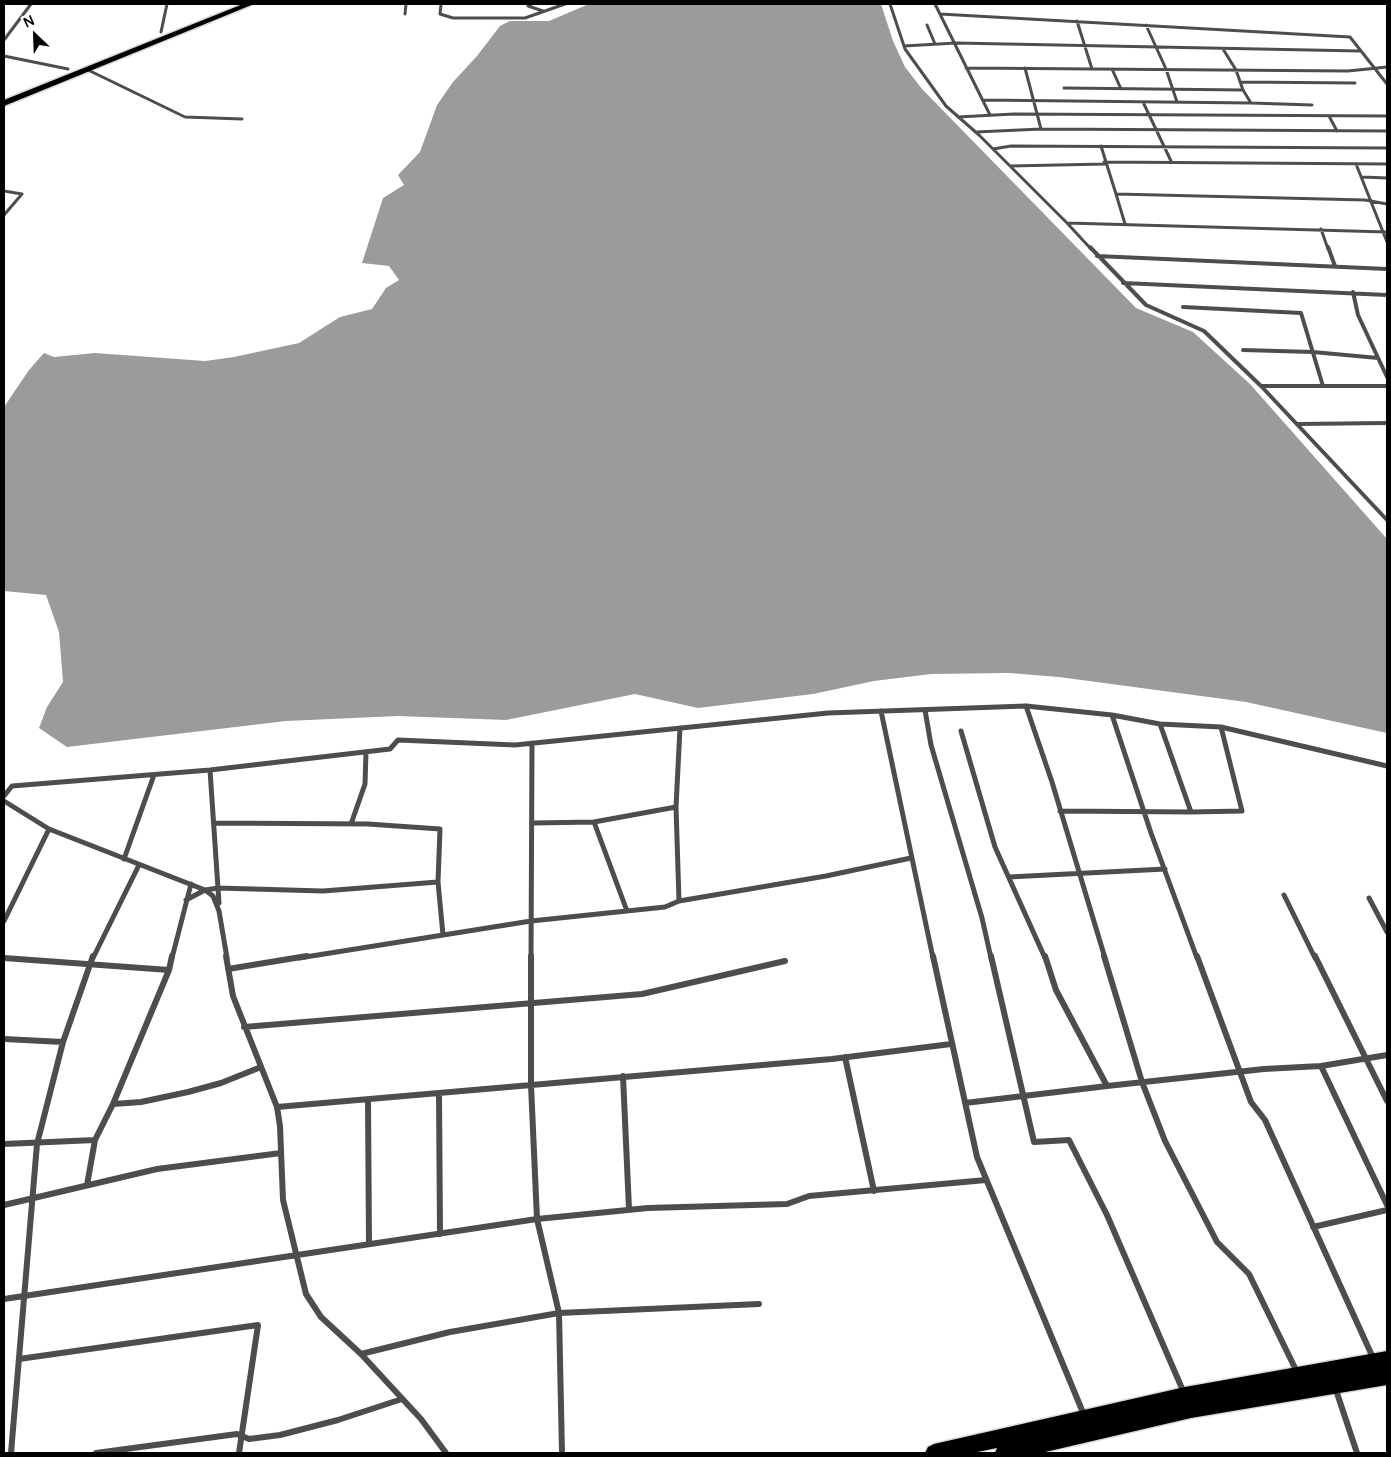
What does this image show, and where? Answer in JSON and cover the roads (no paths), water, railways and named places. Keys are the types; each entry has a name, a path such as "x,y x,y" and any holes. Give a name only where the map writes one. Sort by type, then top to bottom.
{"highway":[{"path":"4,96 235,4"},
{"path":"4,103 250,4"}],"main road":[{"path":"1004,1453 1191,1409 1334,1385 1349,1375 1381,1361"},
{"path":"934,1453 1185,1396 1299,1377 1387,1376"}],"street":[{"path":"4,40 31,4"},
{"path":"161,32 166,4"},
{"path":"405,14 406,4"},
{"path":"441,4 440,14 453,18 525,18 565,4"},
{"path":"531,4 528,6 544,11"},
{"path":"890,4 904,46 946,106 976,132 1146,305 1204,331 1298,424 1387,520"},
{"path":"935,4 956,43 966,68 990,115"},
{"path":"940,14 1077,20 1350,37 1373,69 1387,84"},
{"path":"1077,20 1092,69"},
{"path":"1146,24 1166,69 1177,102"},
{"path":"927,26 935,44"},
{"path":"904,46 956,43 1360,51"},
{"path":"1223,49 1236,70 1243,90 1251,103"},
{"path":"4,56 68,69"},
{"path":"966,68 1348,71 1387,67"},
{"path":"1025,68 1041,129"},
{"path":"86,69 185,117 242,119"},
{"path":"1112,69 1121,89"},
{"path":"1240,82 1355,83"},
{"path":"1064,88 1243,90"},
{"path":"982,100 1312,105"},
{"path":"1143,102 1155,131 1171,161"},
{"path":"958,117 990,115 1387,116"},
{"path":"1329,116 1337,131"},
{"path":"976,132 1041,129 1387,131"},
{"path":"993,149 1011,146 1387,148"},
{"path":"1101,146 1125,224"},
{"path":"1010,166 1171,161 1387,164"},
{"path":"1356,164 1371,202 1386,232 1387,242"},
{"path":"1362,177 1387,178"},
{"path":"4,191 22,194 4,216"},
{"path":"1116,194 1282,197 1387,204"},
{"path":"1067,223 1386,232"},
{"path":"1321,229 1335,266"},
{"path":"1097,256 1387,268"},
{"path":"1123,283 1179,284 1387,295"},
{"path":"1353,292 1358,315 1387,377"},
{"path":"1183,307 1301,313 1323,386"},
{"path":"1243,350 1313,352 1378,358"},
{"path":"1261,386 1387,386"},
{"path":"1298,424 1387,423"},
{"path":"1026,706 1080,875 1142,1082 1165,1140 1217,1242 1250,1274 1299,1377"},
{"path":"4,796 12,786 210,770 366,752 390,749 398,740 516,745 828,713 1026,706 1112,715 1160,724 1220,727 1387,766"},
{"path":"925,710 931,745 982,918 1034,1142 1069,1140 1085,1175 1107,1215 1185,1396"},
{"path":"881,711 951,1044 986,1180 1085,1418"},
{"path":"1112,715 1164,869 1251,1102 1266,1120 1313,1227 1381,1361"},
{"path":"1160,724 1191,812"},
{"path":"1060,811 1242,811 1220,727"},
{"path":"679,901 676,807 680,728"},
{"path":"961,731 995,847 1043,952 1056,990 1107,1086"},
{"path":"532,743 533,823 530,1005 537,1219 559,1313 562,1453"},
{"path":"351,824 365,784 366,752"},
{"path":"210,770 219,911 228,969 244,1027 277,1107 283,1200 294,1255 306,1294 321,1317 361,1354 402,1399 446,1453"},
{"path":"124,859 154,775"},
{"path":"4,801 49,829 205,890 213,896 219,911"},
{"path":"533,823 594,822 676,807"},
{"path":"594,822 627,911"},
{"path":"214,824 351,824 440,829 438,882 443,935"},
{"path":"4,921 49,829"},
{"path":"228,969 531,921 665,907 679,901 826,876 911,858"},
{"path":"11,1453 37,1144 63,1042 90,966 139,865"},
{"path":"1009,877 1080,875 1164,869"},
{"path":"186,900 205,890 218,888 322,891 438,882"},
{"path":"87,1185 96,1140 169,970 191,884"},
{"path":"1284,895 1387,1101"},
{"path":"1369,898 1387,932"},
{"path":"4,958 90,966 169,970"},
{"path":"244,1027 530,1005 642,994 785,961"},
{"path":"4,1039 63,1042"},
{"path":"277,1107 844,1057 951,1044"},
{"path":"965,1103 1142,1082 1320,1066 1387,1055"},
{"path":"844,1057 874,1191"},
{"path":"1320,1066 1387,1205"},
{"path":"113,1104 141,1102 188,1092 221,1083 261,1067"},
{"path":"623,1076 629,1209"},
{"path":"439,1093 440,1234"},
{"path":"368,1100 369,1244"},
{"path":"4,1144 96,1140"},
{"path":"4,1204 157,1169 281,1152"},
{"path":"4,1299 537,1219 629,1209 787,1204 808,1196 986,1180"},
{"path":"1313,1227 1387,1210"},
{"path":"361,1354 450,1332 559,1313 759,1304"},
{"path":"20,1359 258,1325 239,1453"},
{"path":"1334,1385 1357,1453"},
{"path":"96,1453 237,1434 249,1439 280,1435 338,1420 402,1399"}]}
